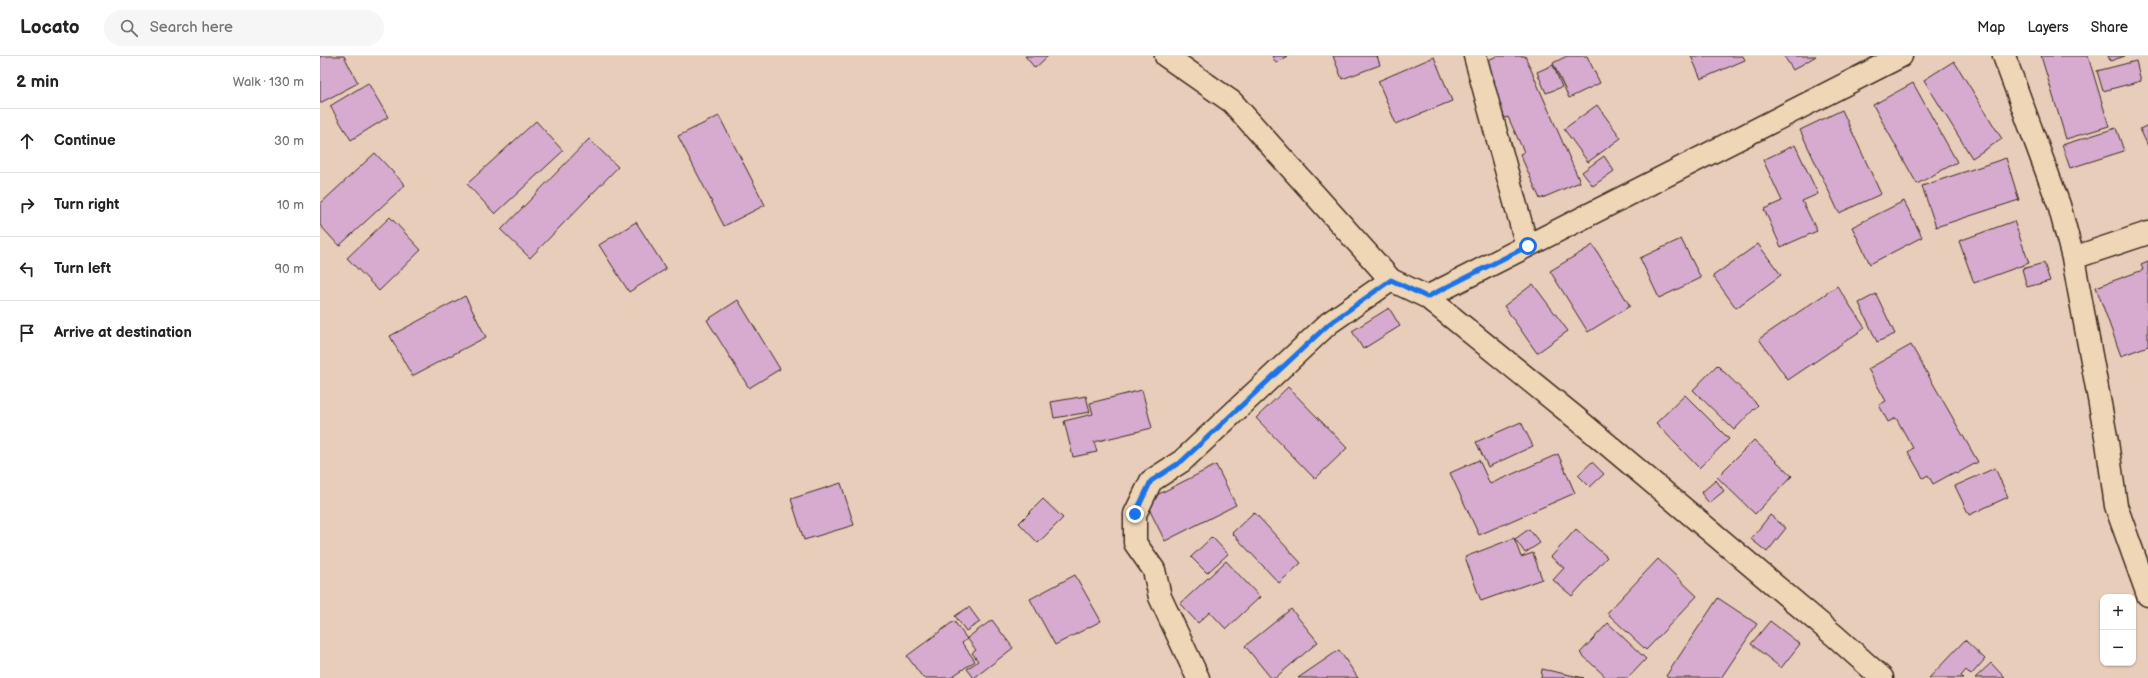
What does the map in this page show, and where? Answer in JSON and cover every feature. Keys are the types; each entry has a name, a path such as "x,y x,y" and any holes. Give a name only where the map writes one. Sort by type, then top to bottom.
{"street":[{"path":"1166,56 1232,102 1391,280 1427,297 1600,439 1829,631 1882,678"},
{"path":"1475,56 1528,246"},
{"path":"1427,297 1901,56"},
{"path":"2004,56 2059,205 2073,258 2107,442 2116,506 2148,595"},
{"path":"2073,258 2148,233"},
{"path":"1198,678 1160,597 1154,570 1136,543 1135,514 1151,481 1182,461 1329,324 1391,280"}],"building":[{"path":"320,56 344,56 358,83 320,103"},
{"path":"1025,56 1048,56 1035,68"},
{"path":"1272,56 1287,56 1276,63"},
{"path":"1333,56 1377,56 1380,65 1342,79"},
{"path":"1497,56 1525,56 1580,182 1540,199 1520,154 1524,152 1508,117 1505,118 1490,84 1495,82 1486,61"},
{"path":"1567,56 1587,56 1600,83 1569,98 1553,63"},
{"path":"1691,56 1743,56 1745,60 1701,79"},
{"path":"1784,56 1816,56 1793,70"},
{"path":"2041,56 2088,56 2109,126 2066,139"},
{"path":"2108,56 2125,56 2110,61"},
{"path":"1434,57 1452,101 1396,124 1378,81"},
{"path":"1954,61 2002,139 1972,158 1924,80"},
{"path":"2136,61 2141,81 2103,91 2097,71"},
{"path":"1553,65 1562,87 1546,93 1537,72"},
{"path":"368,83 388,117 351,140 330,106"},
{"path":"1913,83 1957,162 1917,184 1873,105"},
{"path":"1597,105 1621,138 1588,162 1564,129"},
{"path":"1842,110 1881,194 1839,213 1800,130"},
{"path":"719,116 765,205 724,226 678,136"},
{"path":"536,121 563,151 495,214 467,184"},
{"path":"2148,125 2148,146 2140,129"},
{"path":"2116,128 2124,151 2070,168 2062,145"},
{"path":"589,139 618,167 530,258 501,230"},
{"path":"1795,145 1818,194 1802,201 1817,231 1781,247 1764,209 1782,201 1763,160"},
{"path":"375,153 405,185 339,246 320,225 320,204"},
{"path":"1604,156 1614,171 1593,186 1582,172"},
{"path":"2006,158 2019,200 1936,227 1922,186"},
{"path":"1904,201 1922,237 1870,264 1852,227"},
{"path":"390,217 421,250 379,291 347,258"},
{"path":"2014,221 2029,263 1974,283 1959,241"},
{"path":"636,222 666,269 629,292 599,245"},
{"path":"1681,239 1701,278 1659,298 1640,258"},
{"path":"1758,244 1781,275 1736,308 1713,276"},
{"path":"1593,245 1630,306 1588,332 1550,271"},
{"path":"2148,261 2148,346 2121,356 2096,287 2143,270 2141,264"},
{"path":"2044,263 2050,281 2027,287 2022,269"},
{"path":"1533,284 1568,331 1537,353 1504,306"},
{"path":"1837,286 1865,328 1788,380 1759,339"},
{"path":"1876,294 1895,334 1877,342 1859,303"},
{"path":"465,296 486,337 412,376 390,336"},
{"path":"738,300 780,369 749,388 707,320"},
{"path":"1389,308 1400,326 1363,349 1352,331"},
{"path":"1911,345 1978,462 1933,484 1928,475 1923,478 1908,452 1913,448 1896,418 1888,422 1879,405 1886,401 1868,369"},
{"path":"1717,365 1758,405 1734,430 1693,390"},
{"path":"1288,387 1347,448 1315,479 1256,418"},
{"path":"1142,390 1152,428 1094,442 1097,452 1073,457 1064,421 1093,414 1090,403"},
{"path":"1685,395 1729,439 1699,468 1656,423"},
{"path":"1086,396 1090,412 1054,418 1051,402"},
{"path":"1521,422 1533,446 1488,467 1476,442"},
{"path":"1754,440 1792,476 1755,514 1717,477"},
{"path":"1558,454 1575,493 1479,535 1450,473 1479,460 1490,484"},
{"path":"1592,462 1604,474 1590,487 1578,475"},
{"path":"1216,465 1236,505 1165,541 1145,501"},
{"path":"1995,468 2008,497 1969,515 1955,486"},
{"path":"1716,480 1724,491 1709,503 1701,493"},
{"path":"841,483 854,525 804,540 791,499"},
{"path":"1043,499 1063,518 1038,543 1019,523"},
{"path":"1254,512 1301,563 1279,583 1232,533"},
{"path":"1770,515 1786,528 1767,552 1751,539"},
{"path":"1529,529 1540,543 1525,553 1515,539"},
{"path":"1576,529 1607,557 1572,596 1553,580 1564,568 1551,557"},
{"path":"1212,537 1228,554 1207,573 1191,557"},
{"path":"1514,538 1521,557 1533,553 1542,579 1481,601 1465,557"},
{"path":"1658,559 1697,596 1646,650 1607,613"},
{"path":"1226,561 1260,597 1226,629 1210,612 1198,623 1180,604"},
{"path":"1075,575 1101,621 1055,645 1030,599"},
{"path":"1718,598 1757,624 1721,678 1669,678 1666,676"},
{"path":"969,607 980,622 966,631 955,616"},
{"path":"1291,609 1318,642 1275,678 1271,678 1245,646"},
{"path":"992,620 1013,648 974,678 967,669 978,661 972,653 976,650 967,638"},
{"path":"954,621 967,639 962,643 975,661 950,678 923,678 907,656"},
{"path":"1770,621 1800,644 1781,668 1751,644"},
{"path":"1608,623 1646,659 1628,678 1607,678 1580,653"},
{"path":"1965,640 1985,659 1971,675 1966,670 1961,676 1963,678 1929,678"},
{"path":"1339,650 1358,678 1298,678"},
{"path":"1991,663 2005,678 1975,678"},
{"path":"1542,669 1584,678 1541,678"}],"route":[{"path":"1135,514 1151,481 1182,461 1226,418 1329,324 1391,280 1427,297 1528,246"}]}
